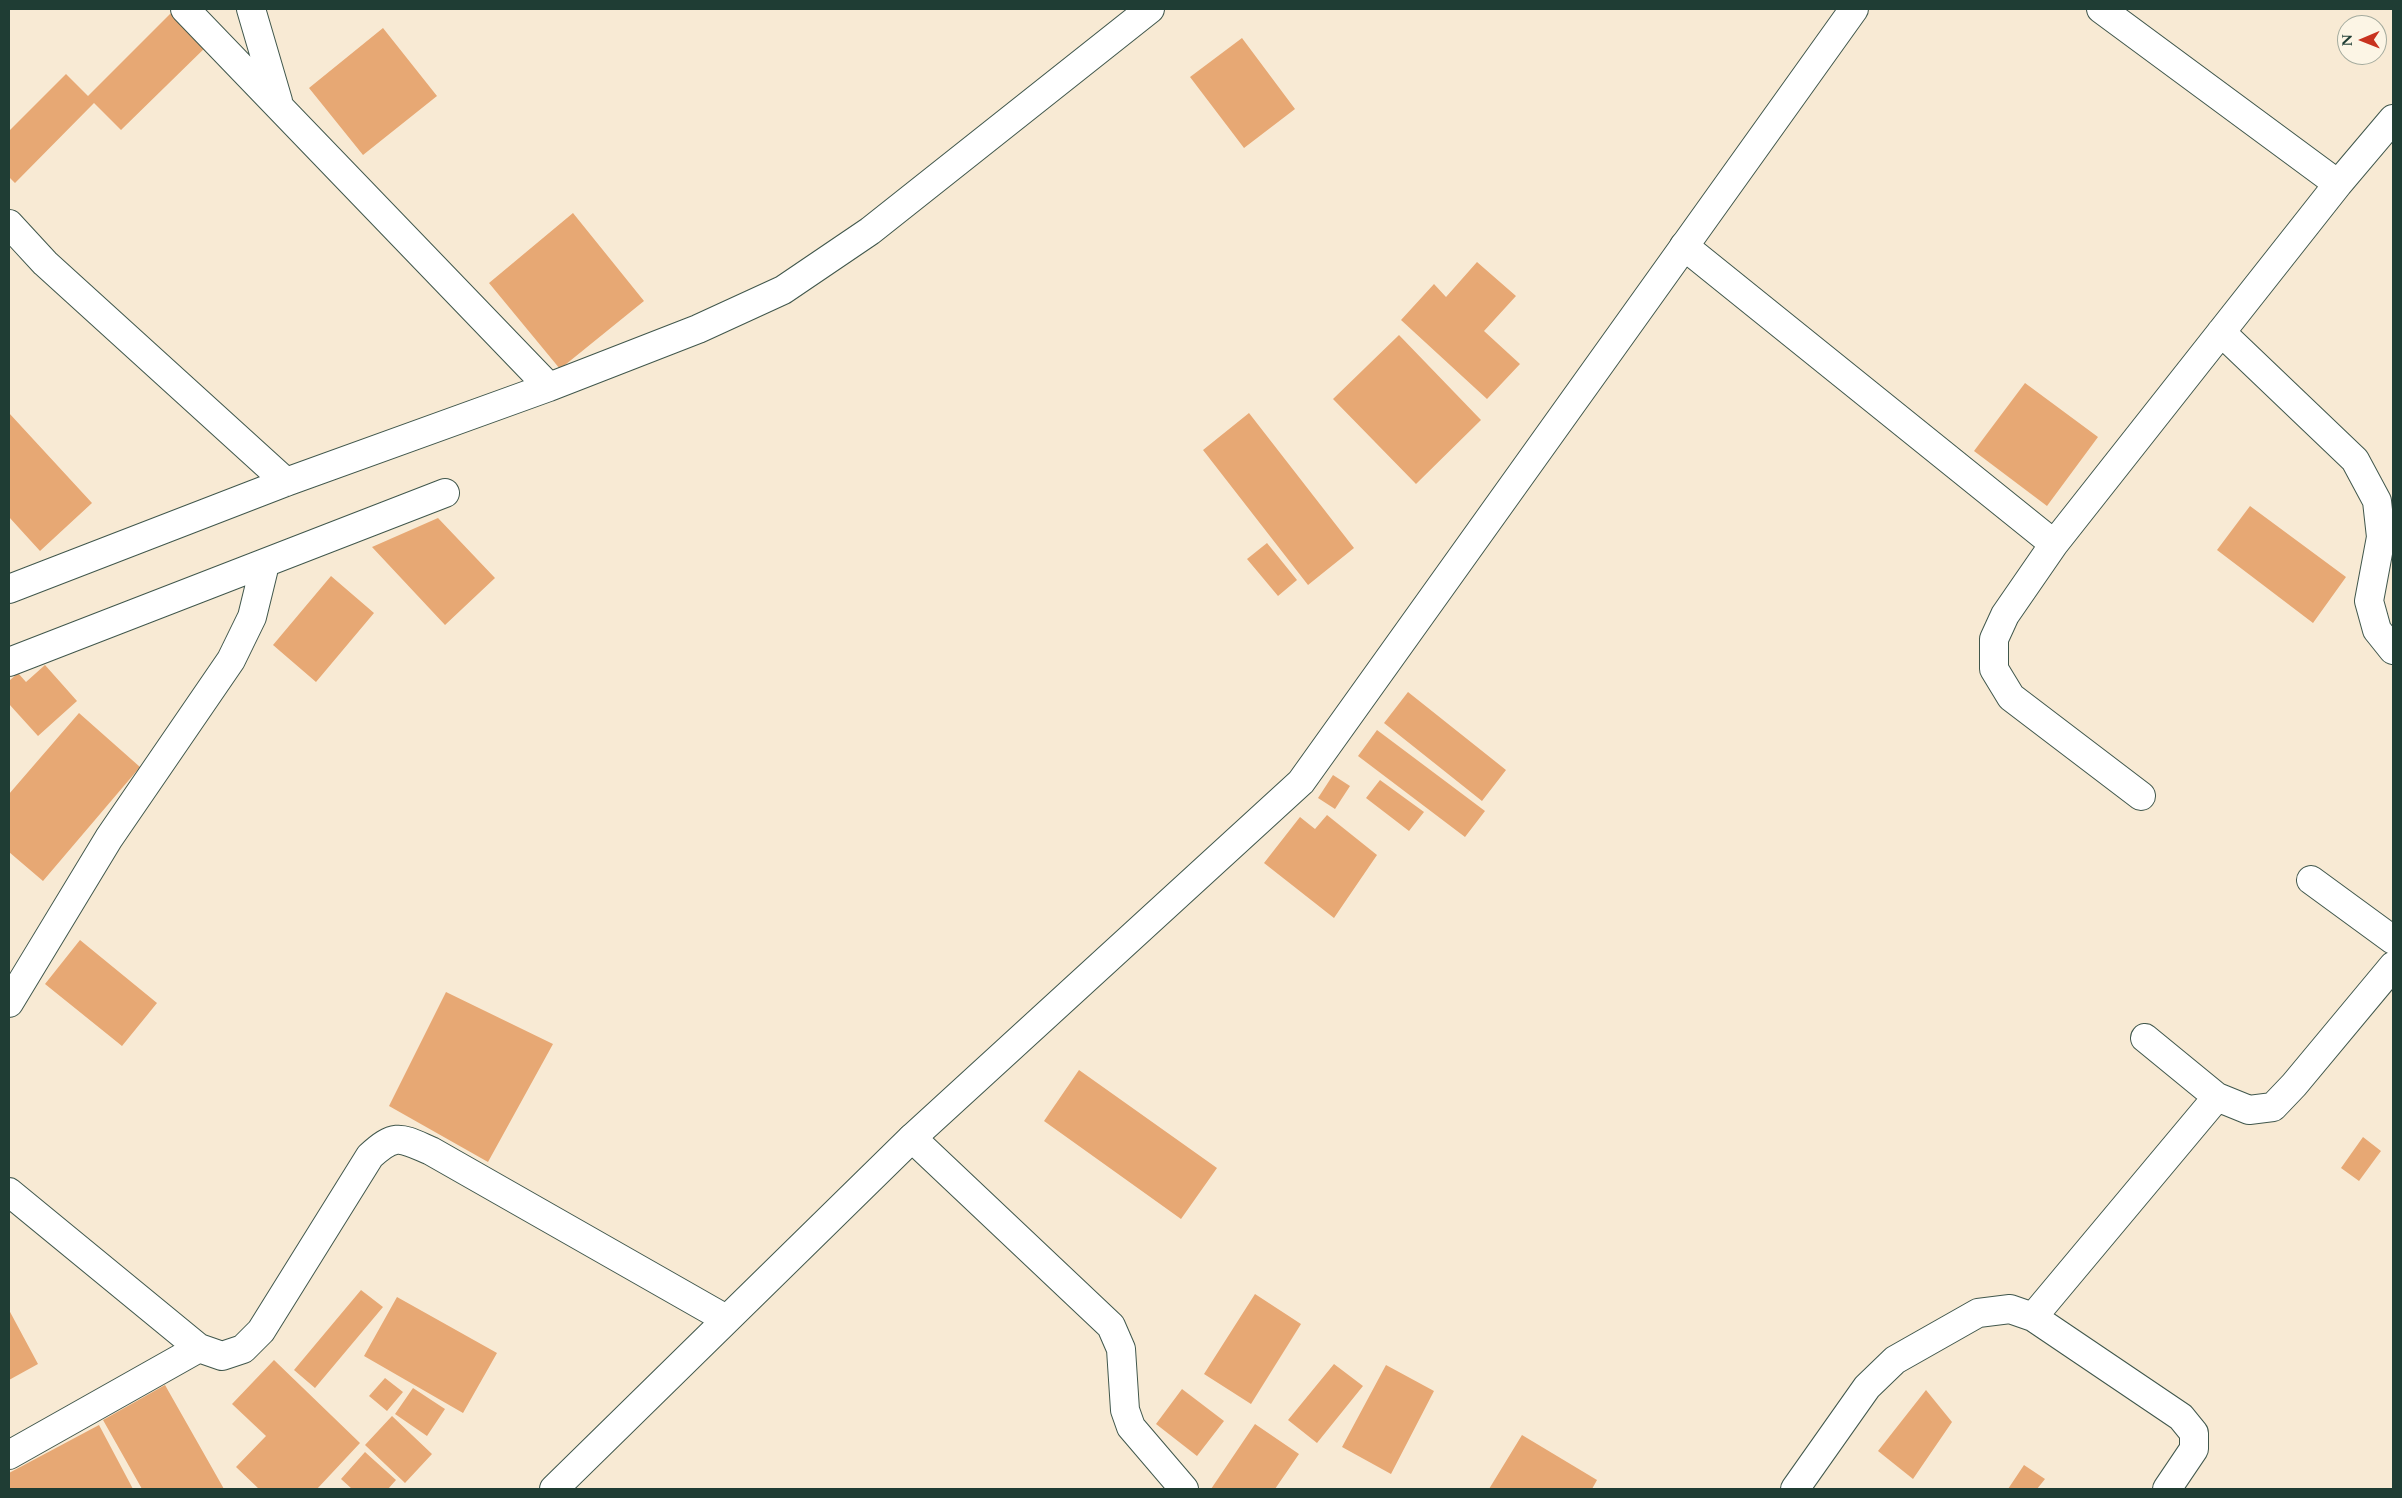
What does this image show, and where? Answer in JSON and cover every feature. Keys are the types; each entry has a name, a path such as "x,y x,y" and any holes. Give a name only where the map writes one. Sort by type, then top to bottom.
{"street":[{"path":"185,9 549,388"},
{"path":"251,9 279,105"},
{"path":"9,589 286,482 549,388 698,329 783,290 870,231 1150,9"},
{"path":"554,1489 912,1138 1302,782 1854,9"},
{"path":"2101,9 2338,184"},
{"path":"2141,796 2011,697 1994,669 1994,639 2001,623 2054,544 2338,184 2393,118"},
{"path":"9,224 45,263 286,482"},
{"path":"1684,246 2054,544"},
{"path":"2222,332 2354,460 2377,501 2382,537 2369,601 2377,630 2393,650"},
{"path":"9,662 445,493"},
{"path":"9,1003 109,838 231,660 252,617 265,564"},
{"path":"2311,880 2393,940"},
{"path":"2145,1038 2217,1097 2249,1110 2273,1107 2294,1085 2393,966"},
{"path":"2033,1317 2217,1097"},
{"path":"912,1138 1111,1326 1121,1349 1125,1410 1132,1427 1184,1489"},
{"path":"9,1192 199,1348 222,1356 243,1348 261,1331 370,1156 386,1142 404,1139 431,1151 726,1319"},
{"path":"1795,1489 1867,1387 1895,1360 1978,1313 2010,1309 2033,1317 2181,1417 2194,1433 2194,1449 2167,1489"},
{"path":"9,1456 199,1348"}],"building":[{"path":"175,9 211,42 121,130 94,103 15,183 9,177 9,131 66,74 88,96"},
{"path":"383,28 437,96 363,155 309,88"},
{"path":"1242,38 1295,109 1244,148 1190,77"},
{"path":"573,213 644,301 560,369 489,283"},
{"path":"1477,262 1516,296 1484,331 1520,364 1487,399 1401,320 1434,284 1446,297"},
{"path":"1399,335 1481,420 1416,484 1333,399"},
{"path":"2025,383 2098,437 2047,506 1974,451"},
{"path":"9,413 92,503 40,551 9,517"},
{"path":"1249,413 1354,548 1308,585 1203,450"},
{"path":"2250,506 2346,577 2313,623 2217,550"},
{"path":"438,518 495,578 445,625 372,547"},
{"path":"1267,543 1297,580 1278,596 1247,559"},
{"path":"331,576 374,613 316,682 273,645"},
{"path":"45,665 77,701 38,736 9,704 9,681 18,673 26,682"},
{"path":"1408,692 1506,770 1482,801 1384,723"},
{"path":"79,713 140,767 43,881 9,852 9,794"},
{"path":"1377,730 1485,811 1465,837 1358,756"},
{"path":"1333,775 1350,786 1335,809 1318,798"},
{"path":"1380,780 1424,812 1409,831 1366,798"},
{"path":"1327,815 1377,855 1334,918 1264,863 1300,817 1315,829"},
{"path":"80,940 157,1003 122,1046 45,984"},
{"path":"446,992 553,1044 488,1162 389,1106"},
{"path":"1079,1070 1217,1168 1181,1219 1044,1121"},
{"path":"2363,1137 2381,1151 2359,1181 2341,1168"},
{"path":"361,1290 383,1307 315,1388 294,1370"},
{"path":"1255,1294 1301,1324 1251,1404 1204,1374"},
{"path":"397,1297 497,1353 463,1413 364,1356"},
{"path":"9,1310 38,1364 9,1380"},
{"path":"274,1360 360,1443 317,1489 259,1489 236,1467 266,1436 232,1404"},
{"path":"1334,1364 1363,1386 1317,1443 1288,1420"},
{"path":"1386,1365 1434,1391 1391,1474 1342,1447"},
{"path":"385,1378 403,1392 387,1411 369,1396"},
{"path":"165,1385 224,1489 142,1489 103,1420"},
{"path":"413,1388 445,1409 427,1436 395,1414"},
{"path":"1182,1389 1224,1421 1197,1456 1156,1424"},
{"path":"1926,1390 1952,1422 1913,1479 1878,1451"},
{"path":"392,1416 432,1454 405,1483 365,1445"},
{"path":"1255,1424 1299,1454 1275,1489 1211,1489"},
{"path":"99,1425 133,1489 9,1489 9,1473"},
{"path":"1522,1435 1597,1480 1592,1489 1489,1489"},
{"path":"365,1452 396,1480 388,1489 352,1489 341,1479"},
{"path":"2024,1465 2045,1479 2037,1489 2008,1489"}]}
